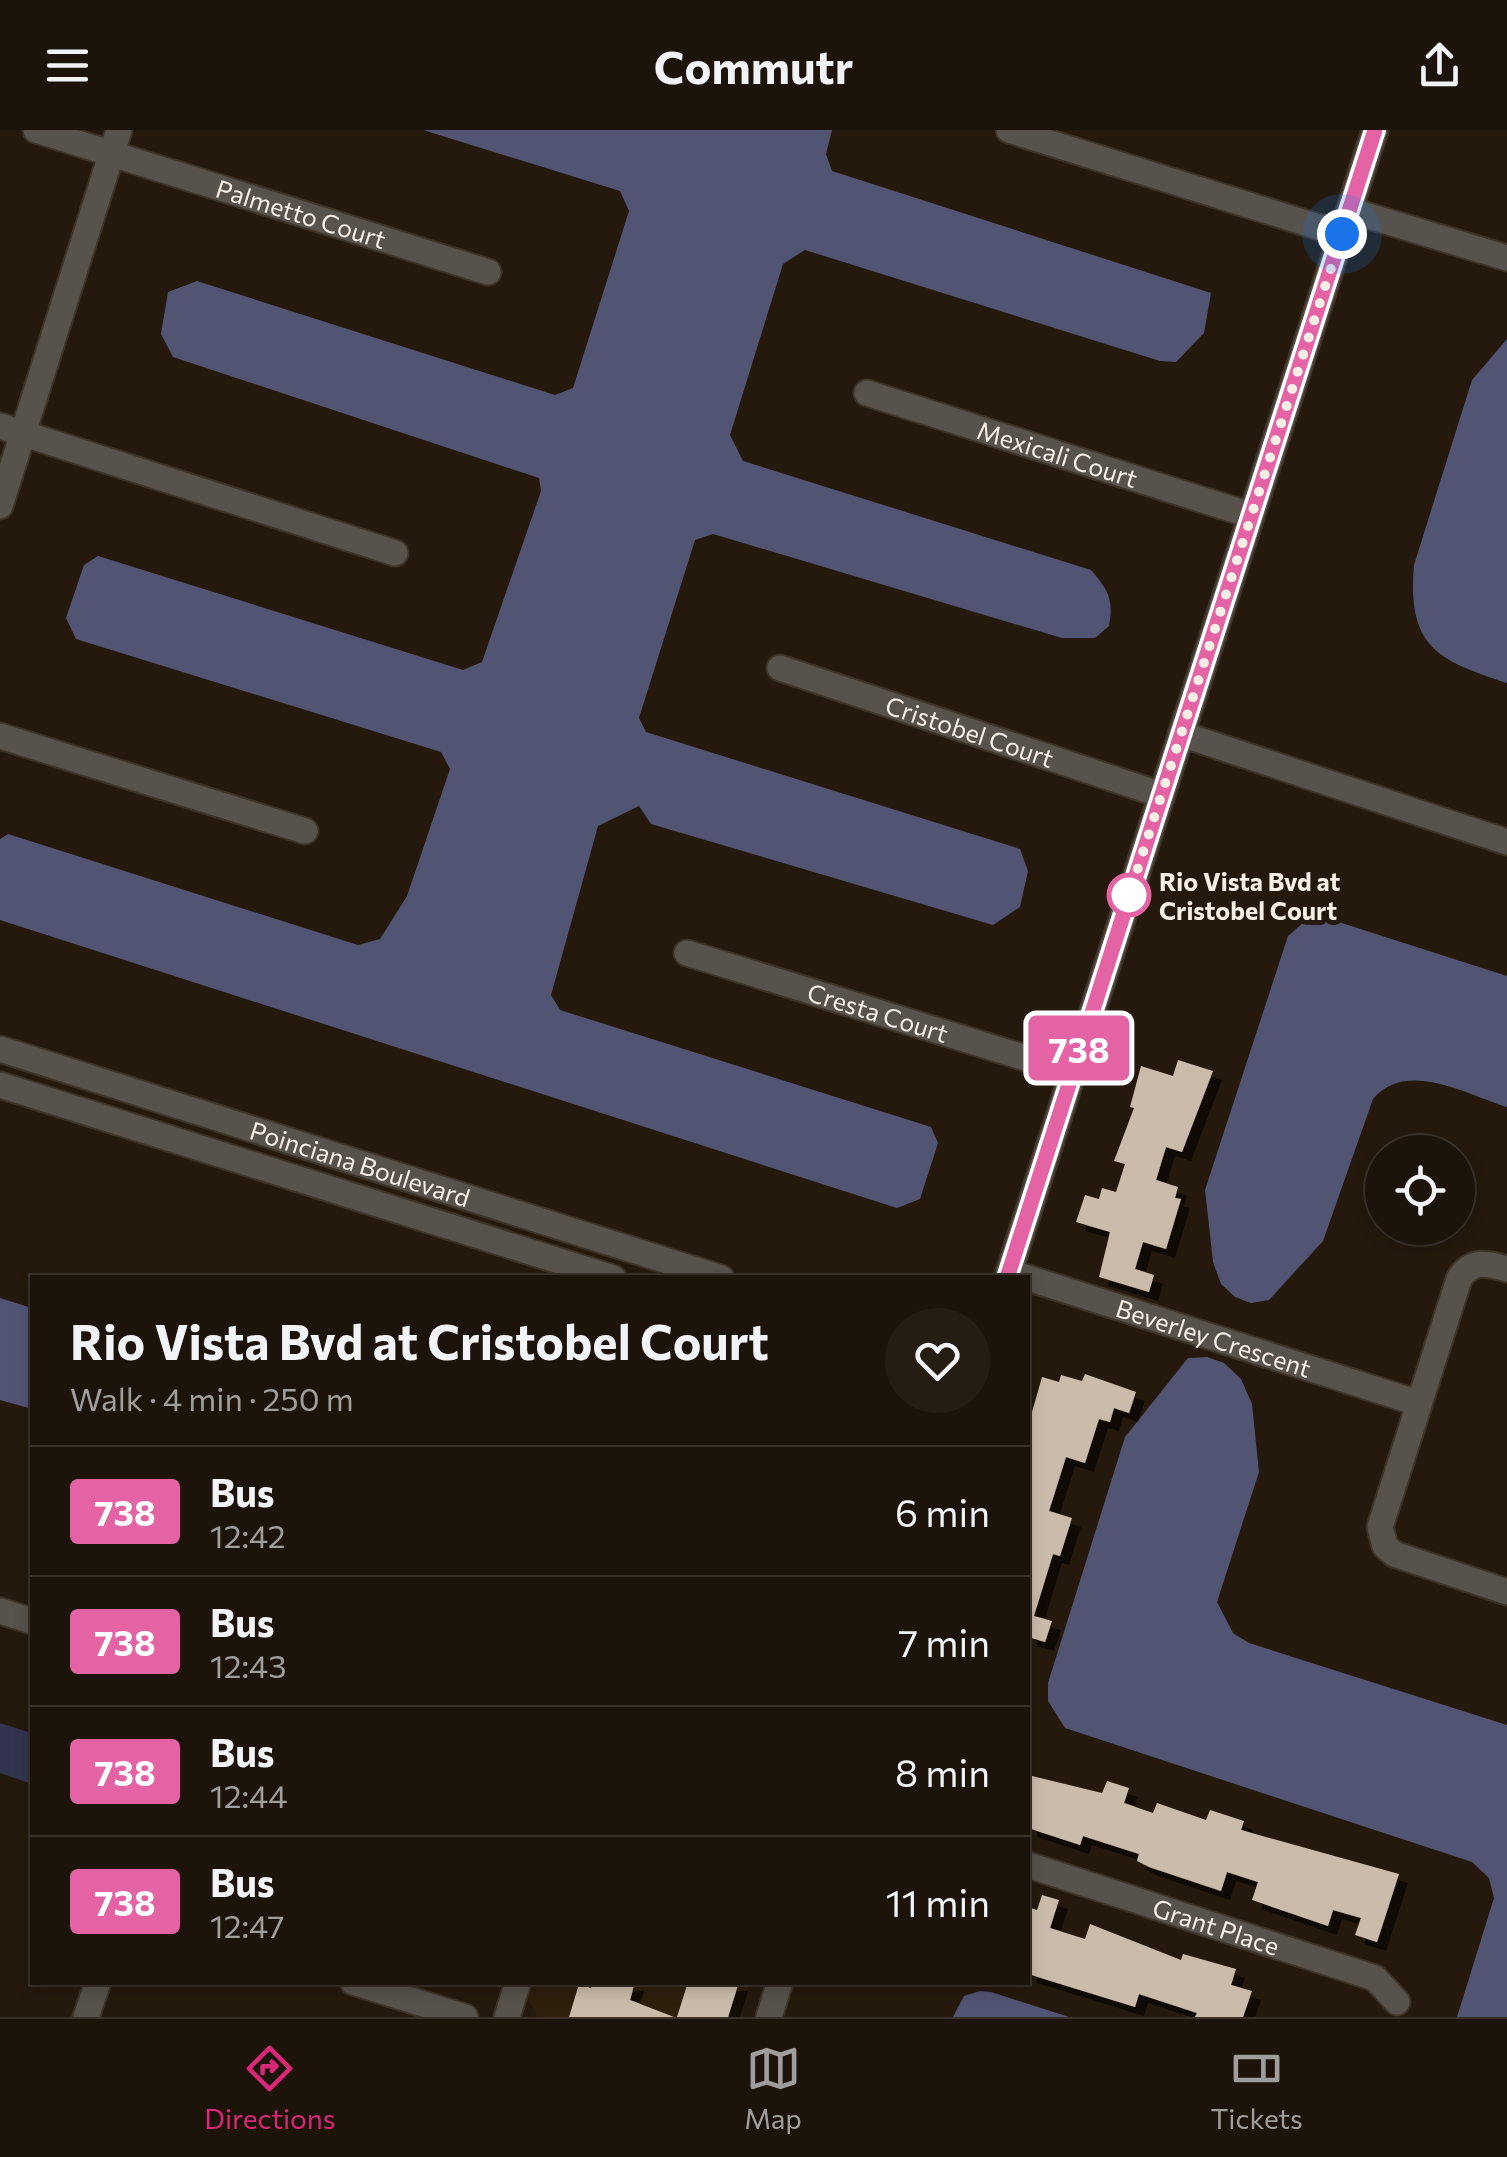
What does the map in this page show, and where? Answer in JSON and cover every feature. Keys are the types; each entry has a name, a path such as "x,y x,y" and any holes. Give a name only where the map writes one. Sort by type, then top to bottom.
{"street":[{"name":"Palmetto Court","path":"36,130 115,142 488,272"},
{"path":"1009,130 1345,222 1507,258"},
{"path":"1008,1274 1375,130"},
{"path":"0,506 12,430 115,142"},
{"name":"Mexicali Court","path":"867,393 1250,515"},
{"path":"12,430 395,553"},
{"name":"Cristobel Court","path":"780,668 1162,795"},
{"path":"1181,734 1507,842"},
{"path":"0,736 305,832"},
{"name":"Cresta Court","path":"687,953 1071,1072"},
{"name":"Poinciana Boulevard","path":"0,1049 712,1275"},
{"name":"Poinciana Boulevard","path":"0,1085 180,1140 539,1267 593,1275"},
{"path":"180,1140 190,1109"},
{"path":"539,1267 552,1224"},
{"path":"1507,1269 1481,1263 1464,1270 1383,1515 1385,1546 1406,1560 1507,1592"},
{"name":"Beverley Crescent","path":"1030,1281 1418,1402"},
{"path":"0,1611 30,1621"},
{"name":"Grant Place","path":"1030,1866 1375,1978 1398,2002"},
{"path":"86,2017 97,1985"},
{"path":"361,1985 452,2015"},
{"path":"507,2017 517,1985"},
{"path":"769,2017 779,1985"}],"shaded area":[{"path":"423,130 832,130 826,154 832,171 1211,293 1204,333 1176,362 1160,361 805,250 783,264 730,435 743,461 1091,570 1108,595 1109,626 1095,638 1062,638 713,534 695,540 639,718 646,732 1020,849 1028,871 1020,907 993,925 651,824 639,806 598,826 551,995 560,1010 931,1127 938,1143 920,1199 897,1208 0,920 0,839 8,834 358,945 380,939 407,896 450,769 441,752 76,639 66,618 84,565 98,556 463,670 482,662 541,491 539,478 173,357 161,334 168,292 197,281 555,395 573,388 629,211 620,191"},
{"path":"1507,339 1507,683 1462,666 1432,646 1422,632 1413,593 1414,565 1472,380"},
{"path":"1323,917 1507,976 1507,1107 1437,1083 1402,1082 1387,1087 1373,1099 1323,1241 1269,1300 1251,1303 1235,1297 1221,1284 1213,1262 1205,1190 1288,936 1304,922"},
{"path":"0,1298 30,1307 30,1408 0,1400"},
{"path":"1207,1357 1224,1363 1241,1379 1252,1404 1259,1472 1217,1602 1233,1633 1249,1643 1507,1725 1507,2017 1457,2017 1494,1898 1489,1878 1472,1862 1065,1728 1048,1701 1048,1683 1125,1437 1188,1358"},
{"path":"0,1723 30,1732 30,1783 0,1773"},
{"path":"532,1985 748,1985 738,2017 537,2017 528,1999"},
{"path":"980,1991 1069,2017 953,2017 964,1996"}],"building":[{"path":"1178,1060 1213,1071 1182,1152 1166,1147 1156,1180 1178,1187 1175,1198 1181,1199 1166,1249 1143,1242 1135,1269 1154,1275 1149,1292 1099,1277 1110,1232 1076,1222 1085,1195 1099,1199 1102,1188 1116,1192 1125,1164 1114,1161 1134,1108 1130,1107 1141,1066 1173,1076"},
{"path":"1085,1374 1136,1392 1129,1413 1114,1408 1110,1422 1099,1419 1085,1463 1066,1457 1049,1511 1072,1518 1060,1556 1053,1554 1034,1616 1052,1621 1045,1642 1030,1638 1030,1419 1042,1377 1059,1382 1061,1375 1082,1381"},
{"path":"1030,1775 1102,1793 1107,1781 1129,1788 1124,1803 1153,1813 1157,1803 1206,1820 1210,1810 1244,1821 1241,1830 1399,1874 1377,1942 1355,1935 1361,1918 1333,1910 1328,1926 1252,1900 1258,1882 1227,1872 1221,1891 1149,1867 1137,1861 1139,1854 1083,1836 1080,1845 1030,1829"},
{"path":"1042,1895 1059,1900 1050,1928 1085,1939 1090,1924 1181,1960 1183,1954 1236,1969 1231,1985 1252,1991 1243,2017 1195,2017 1197,2013 1139,1994 1135,2007 1030,1975 1030,1908 1037,1910"},
{"path":"579,1985 634,1985 630,2000 674,2017 569,2017"},
{"path":"687,1985 738,1985 728,2017 677,2017"}],"bus line":[{"name":"738","path":"1008,1275 1375,130"}],"place":[{"name":"Rio Vista Bvd at Cristobel Court","path":"1129,895"}],"route":[{"path":"1129,895 1128,899 1342,234"}]}
